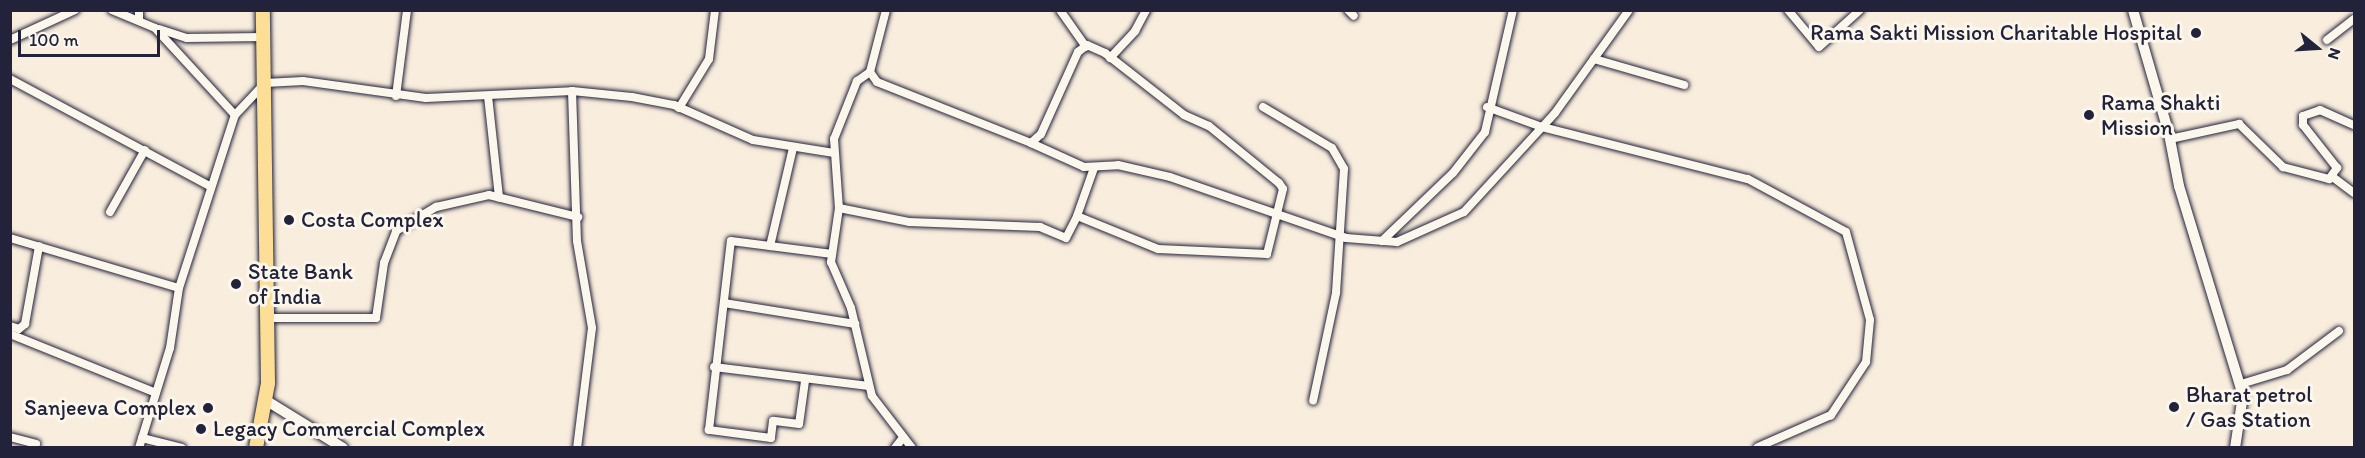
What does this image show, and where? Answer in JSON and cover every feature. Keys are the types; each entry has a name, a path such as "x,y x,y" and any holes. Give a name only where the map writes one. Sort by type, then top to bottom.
{"highway":[{"path":"256,447 267,401 268,318 263,10"}],"street":[{"path":"10,40 75,10"},
{"path":"112,10 154,28 187,38 264,37"},
{"path":"139,10 139,20"},
{"path":"396,96 407,10"},
{"path":"679,108 709,59 715,10"},
{"path":"886,10 870,72 857,81 838,125 834,153 839,208 832,254 835,280 855,324 869,386 902,439 912,447"},
{"path":"1060,10 1086,47 1110,58 1184,115 1209,126 1279,183 1278,218 1267,254 1158,249 1077,216"},
{"path":"1110,58 1136,32 1146,10"},
{"path":"1382,241 1453,173 1485,132 1487,107 1513,10"},
{"path":"870,72 898,94 1094,168 1118,165 1170,177 1278,218 1337,236 1382,241 1431,230 1464,212 1542,127 1629,10"},
{"path":"1788,10 1819,46 1860,10"},
{"path":"2133,10 2170,139 2179,186 2241,384 2235,447"},
{"path":"2327,40 2355,19"},
{"path":"154,28 235,115"},
{"path":"1031,143 1041,134 1077,52 1086,47"},
{"path":"1594,59 1684,85"},
{"path":"10,79 211,187"},
{"path":"139,447 156,393 179,288 235,115 265,83 303,81 396,96 488,96 572,91 679,108 743,137 793,148 834,153"},
{"path":"572,91 578,217 591,328 577,447"},
{"path":"488,96 500,196"},
{"path":"1263,107 1332,148 1344,169 1337,236 1336,293 1313,401"},
{"path":"1487,107 1542,127 1748,179 1846,232 1870,320 1866,362 1831,415 1758,447"},
{"path":"2334,178 2335,162 2302,125 2302,116 2320,110 2355,125"},
{"path":"2170,139 2239,124 2283,167 2334,178 2355,193"},
{"path":"770,246 793,148"},
{"path":"110,212 145,150"},
{"path":"839,208 901,221 1040,227 1066,238 1077,216 1094,168"},
{"path":"268,318 376,318 384,263 396,231 436,207 500,196 578,217"},
{"path":"10,238 179,288"},
{"path":"805,381 799,424 773,422 771,438 709,430 714,367 731,241 832,254"},
{"path":"10,326 23,328 39,246"},
{"path":"724,303 855,324"},
{"path":"2241,384 2287,370 2339,331"},
{"path":"10,334 156,393"},
{"path":"714,367 805,381 869,386"},
{"path":"267,401 343,447"},
{"path":"10,437 36,444"},
{"path":"142,438 182,447"},
{"path":"895,447 902,439"}],"place":[{"name":"Rama Sakti Mission Charitable Hospital","path":"2196,33"},
{"name":"Rama Shakti Mission","path":"2089,115"},
{"name":"Costa Complex","path":"289,220"},
{"name":"State Bank of India","path":"236,284"},
{"name":"Bharat petrol / Gas Station","path":"2174,407"},
{"name":"Sanjeeva Complex","path":"208,408"},
{"name":"Legacy Commercial Complex","path":"201,429"}]}
